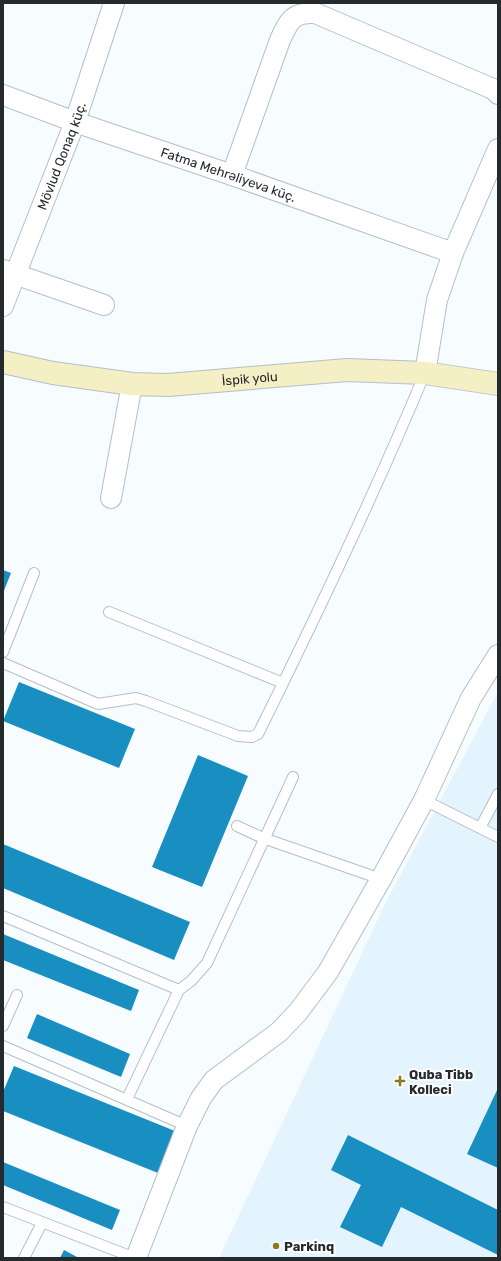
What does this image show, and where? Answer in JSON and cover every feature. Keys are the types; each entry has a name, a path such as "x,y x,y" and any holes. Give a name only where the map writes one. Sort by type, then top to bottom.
{"street":[{"name":"Mövlud Qonaq küç.","path":"3,306 9,272 75,122 114,3"},
{"path":"232,174 280,40 290,19 304,12 315,13 493,89 498,94"},
{"name":"Fatma Mehrəliyeva küç.","path":"3,95 75,122 232,174 453,254"},
{"path":"425,373 437,300 453,254 498,149"},
{"path":"9,272 104,305"},
{"name":"İspik yolu","path":"3,362 132,384 168,384 347,370 425,373 498,384"},
{"path":"111,498 132,384"},
{"path":"136,1258 187,1126 201,1098 214,1080 279,1032 298,1012 328,972 424,800 471,698 498,655"}],"lane":[{"path":"3,663 98,704 136,698 238,736 252,736 258,734 324,601 388,460 425,373"},
{"path":"3,652 34,573"},
{"path":"109,612 284,683"},
{"path":"127,1099 179,990 191,981 206,963 292,777"},
{"path":"480,828 498,794"},
{"path":"424,800 498,837"},
{"path":"237,826 263,838 381,879"},
{"path":"3,916 179,990"},
{"path":"3,1026 17,995"},
{"path":"3,1046 187,1126"},
{"path":"3,1207 136,1258"},
{"path":"24,1258 42,1223"}],"shaded area":[{"name":"Quba Tibb Kolleci","path":"498,692 498,1258 219,1258 385,904"}],"building":[{"path":"3,570 11,573 3,593"},
{"path":"19,682 135,729 119,768 3,721"},
{"path":"198,755 248,776 202,887 152,867"},
{"path":"3,844 190,922 174,960 3,888"},
{"path":"3,934 139,990 131,1011 3,960"},
{"path":"37,1014 130,1054 121,1077 27,1038"},
{"path":"14,1066 175,1131 158,1173 3,1111 3,1092"},
{"path":"498,1088 498,1168 467,1154"},
{"path":"348,1135 498,1210 498,1255 401,1207 382,1247 340,1227 361,1185 331,1170"},
{"path":"3,1162 120,1210 112,1230 3,1185"},
{"path":"64,1250 79,1258 60,1258"}],"place":[{"name":"Quba Tibb Kolleci","path":"400,1081"},
{"name":"Parkinq","path":"276,1246"}]}
